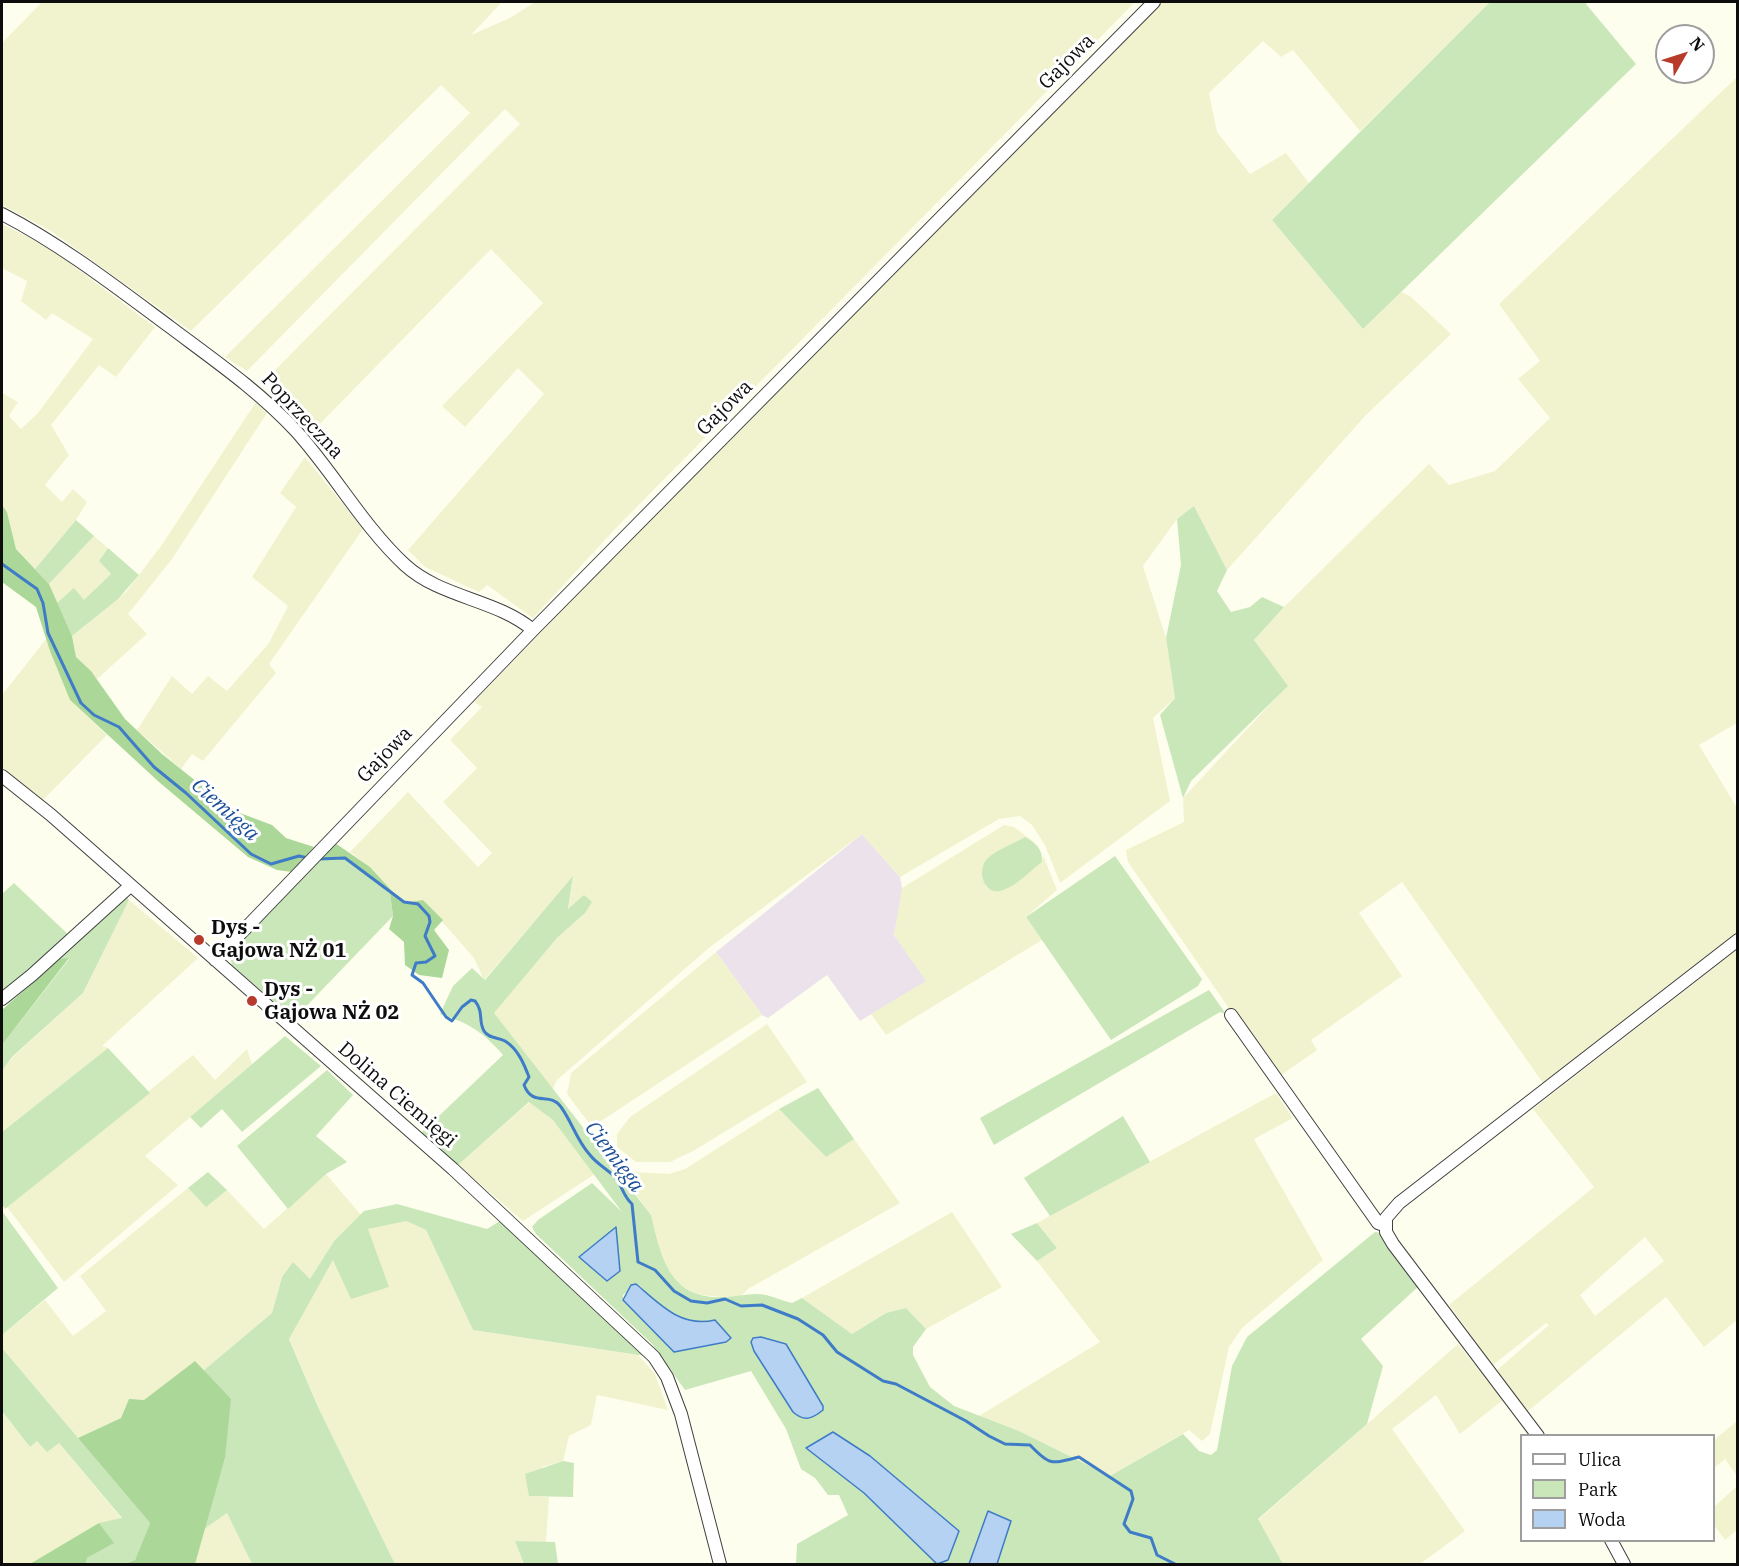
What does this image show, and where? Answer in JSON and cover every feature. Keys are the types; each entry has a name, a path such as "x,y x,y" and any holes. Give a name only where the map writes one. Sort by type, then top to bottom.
{"street":[{"name":"Gajowa","path":"215,960 533,630 1154,2"},
{"name":"Poprzeczna","path":"2,214 43,235 95,271 269,403 298,434 389,548 411,570 434,585 520,621 533,630"},
{"name":"Dolina Ciemięgi","path":"2,776 215,960 522,1232 638,1340 668,1377 681,1414 720,1564"},
{"path":"2,999 130,886"},
{"path":"1384,1225 1389,1213 1399,1203 1737,940"},
{"path":"1231,1015 1378,1223 1384,1225 1393,1244 1536,1434"},
{"path":"1612,1542 1624,1564"}],"shaded area":[{"path":"862,834 900,877 903,893 894,935 927,981 860,1021 827,975 768,1018 762,1015 716,952"}],"green space":[{"path":"42,2 502,2 471,35 510,18 535,2 1135,2 615,529 533,618 487,585 479,592 425,567 408,550 544,394 518,368 465,427 442,406 543,303 491,249 311,433 267,378 520,124 505,109 247,371 225,357 470,113 441,85 191,331 51,231 2,205 2,43"},
{"path":"1161,2 1490,2 1360,131 1293,50 1281,57 1263,41 1209,93 1217,132 1250,174 1286,153 1309,183 1272,220 1363,329 1401,292 1410,296 1451,334 1366,415 1227,570 1194,506 1177,519 1143,566 1166,638 1175,698 1153,718 1170,801 1060,883 1045,845 1032,825 1020,816 999,819 900,877 862,834 710,947 557,1080 552,1091 493,1013 557,938 585,913 568,910 573,877 484,980 474,958 423,900 403,904 370,867 350,852 408,792 478,867 492,853 443,802 477,768 450,740 482,707 474,702 635,535"},
{"path":"1490,2 1588,2 1586,4 1636,64 1363,329 1272,220"},
{"path":"1737,77 1737,723 1699,745 1737,808 1737,935 1545,1086 1402,882 1359,913 1402,976 1311,1040 1317,1050 1277,1078 1128,862 1126,850 1184,822 1183,798 1287,686 1254,640 1284,607 1429,464 1449,485 1495,471 1550,418 1518,379 1540,361 1499,304"},
{"path":"2,224 48,247 155,327 116,377 99,365 51,425 69,455 45,485 62,502 73,489 87,502 76,520 35,569 16,549 7,512 2,505 2,393 18,402 9,416 21,429 38,413 93,339 52,313 46,320 21,301 27,281 2,268"},
{"path":"256,402 267,413 172,559 128,614 147,634 97,679 76,657 72,636 126,592 161,546"},
{"path":"305,457 363,529 269,664 276,673 203,761 192,754 181,769 137,730 172,676 192,694 208,676 227,691 269,643 288,606 252,577 296,507 280,493"},
{"path":"2,505 7,512 16,549 49,584 72,636 76,657 91,671 125,719 162,754 232,810 272,825 286,838 314,847 292,872 277,870 248,857 159,782 70,700 50,651 36,607 2,582"},
{"path":"1194,506 1227,570 1217,591 1231,612 1250,607 1262,597 1284,607 1254,640 1288,686 1191,781 1183,798 1160,715 1175,698 1166,638 1181,565 1177,519"},
{"path":"76,520 94,536 49,584 35,569"},
{"path":"94,536 108,548 99,561 111,574 84,601 74,589 57,603 49,584"},
{"path":"108,548 139,575 118,599 72,636 57,603 74,588 84,600 111,574 99,561"},
{"path":"46,639 70,700 107,735 43,800 2,767 2,695"},
{"path":"1004,825 1014,827 1033,841 1024,837 982,878 987,888 995,891 1042,862 1043,855 1057,890 1026,917 1042,940 886,1035 871,1014 926,981 894,935 902,888"},
{"path":"1025,837 1038,846 1042,862 1008,888 991,890 982,876 987,859"},
{"path":"335,843 370,867 403,903 423,900 443,920 434,930 449,950 442,978 419,975 405,965 404,942 389,929 393,916 390,893 345,858 320,860"},
{"path":"1115,856 1202,979 1198,986 1111,1040 1026,917"},
{"path":"345,858 390,893 393,916 294,1019 232,965 229,952 308,869 320,860"},
{"path":"573,876 568,909 584,895 592,902 585,913 557,938 494,1013 651,1215 664,1261 680,1284 691,1292 706,1296 761,1294 792,1303 802,1298 852,1334 886,1313 906,1308 926,1329 913,1347 913,1355 930,1387 954,1406 1019,1431 1110,1476 1183,1434 1199,1451 1211,1455 1217,1450 1232,1366 1247,1337 1375,1232 1381,1233 1419,1286 1361,1339 1383,1366 1367,1424 1258,1519 1283,1564 796,1564 797,1544 848,1515 839,1495 828,1495 815,1478 801,1469 786,1429 751,1371 685,1390 652,1344 536,1234 532,1227 538,1220 592,1183 622,1212 553,1120 529,1102 458,1165 421,1133 503,1055 475,1029 440,1014 453,986 472,968 485,980","holes":["636,1284 663,1306 682,1317 692,1320 715,1320 731,1338 726,1342 674,1352 623,1300 623,1295"]},
{"path":"14,883 73,939 119,888 129,900 83,993 12,1057 2,1071 2,1045 69,959 59,959 8,1004 2,999 2,894"},
{"path":"129,900 198,958 102,1046 108,1048 2,1132 2,1071 12,1058 83,993"},
{"path":"1737,950 1737,1320 1704,1347 1666,1297 1527,1412 1496,1371 1549,1325 1546,1323 1493,1365 1449,1305 1594,1187 1533,1109","holes":["1645,1237 1664,1261 1595,1316 1580,1295"]},
{"path":"716,952 762,1015 592,1127 567,1094 571,1073"},
{"path":"69,958 2,1045 2,1010 59,959"},
{"path":"1209,990 1226,1014 1220,1012 994,1145 980,1118"},
{"path":"767,1024 807,1082 693,1151 670,1162 636,1162 617,1147 617,1134 630,1117"},
{"path":"285,1036 321,1066 242,1132 222,1109 201,1128 190,1117"},
{"path":"108,1048 150,1093 5,1209 2,1204 2,1132"},
{"path":"247,1049 252,1064 145,1156 178,1185 64,1282 7,1207 193,1055 215,1080"},
{"path":"327,1070 353,1095 316,1136 347,1162 326,1174 288,1209 237,1146"},
{"path":"818,1088 854,1139 826,1157 779,1109"},
{"path":"1276,1093 1293,1118 1254,1139 1323,1260 1242,1328 1229,1347 1210,1434 1202,1441 1189,1430 1110,1476 1019,1431 979,1416 1100,1342 1037,1261 1057,1248 1037,1223"},
{"path":"530,1102 553,1120 595,1174 523,1221 458,1165"},
{"path":"779,1109 825,1156 854,1139 900,1203 748,1289 741,1296 721,1297 693,1294 673,1279 658,1253 651,1215 618,1171 669,1174 685,1169"},
{"path":"1123,1116 1150,1162 1050,1216 1024,1178"},
{"path":"208,1172 227,1190 206,1207 188,1188"},
{"path":"326,1174 361,1215 334,1241 310,1279 293,1263 282,1277 272,1313 203,1371 195,1361 144,1400 129,1400 121,1418 78,1438 2,1348 2,1335 45,1300 73,1336 106,1311 80,1276 188,1188 206,1206 227,1190 264,1229"},
{"path":"397,1204 487,1229 500,1221 518,1235 645,1356 473,1330 426,1230 406,1221 368,1229 389,1287 351,1299 333,1260 289,1339 318,1407 395,1564 252,1564 227,1513 203,1530 225,1458 203,1371 272,1313 282,1277 293,1262 310,1279 334,1241 364,1211"},
{"path":"2,1211 58,1288 2,1335"},
{"path":"952,1212 1002,1287 926,1329 906,1308 886,1313 852,1334 802,1298"},
{"path":"406,1221 426,1230 473,1330 638,1355 655,1374 668,1410 597,1395 591,1425 569,1436 563,1461 542,1467 529,1496 549,1497 546,1542 515,1541 524,1564 395,1564 318,1407 289,1338 333,1260 368,1229 366,1224"},
{"path":"1037,1223 1057,1248 1037,1261 1011,1234"},
{"path":"1458,1344 1503,1400 1460,1434 1436,1395 1392,1429 1465,1531 1420,1564 1283,1564 1258,1520"},
{"path":"2,1348 150,1523 135,1560 125,1564 86,1564 87,1558 113,1543 99,1523 122,1518 59,1443 47,1452 37,1441 30,1447 2,1411"},
{"path":"195,1361 231,1399 225,1458 195,1564 125,1564 135,1560 150,1523 78,1438 121,1418 129,1399 144,1400"},
{"path":"2,1411 30,1447 37,1441 59,1443 122,1519 31,1564 2,1564"},
{"path":"1737,1421 1737,1476 1725,1459 1715,1467 1715,1439"},
{"path":"563,1461 574,1463 573,1497 529,1496 525,1474"},
{"path":"1737,1486 1737,1530 1725,1540 1715,1526 1715,1506"},
{"path":"227,1513 252,1564 185,1564 184,1560 203,1530"},
{"path":"99,1523 114,1543 87,1558 86,1564 30,1564"},
{"path":"515,1541 555,1542 558,1564 524,1564"}],"water":[{"path":"616,1227 620,1271 607,1281 579,1257"},
{"path":"636,1284 663,1307 682,1318 703,1322 715,1320 731,1338 726,1342 674,1352 623,1300 631,1285"},
{"path":"761,1337 786,1344 823,1406 823,1410 808,1418 793,1412 754,1351 751,1342 753,1338"},
{"path":"833,1432 870,1456 959,1531 948,1560 937,1564 864,1493 806,1448"},
{"path":"988,1511 1011,1521 997,1564 969,1564"}],"waterway":[{"name":"Ciemięga","path":"2,564 37,589 43,603 48,633 81,703 94,715 119,727 154,767 186,793 251,854 271,864 299,856 308,858"},
{"name":"Ciemięga","path":"318,859 345,858 404,902 418,904 429,916 430,922 425,936 435,956 426,962 416,963 412,975 423,983 446,1017 452,1021 462,1007 471,1000 475,1001 486,1034 505,1041 520,1057 529,1077 524,1085 528,1092 537,1098 557,1102 561,1107 585,1150 615,1177 632,1204 638,1262 655,1270 674,1291 691,1301 707,1303 725,1299 741,1306 762,1305 798,1319 823,1335 837,1352 883,1381 896,1384 1005,1444 1030,1445 1051,1462 1079,1457 1131,1491 1133,1499 1124,1524 1130,1532 1151,1538 1157,1555 1175,1564"}],"place":[{"name":"Dys - Gajowa NŻ 01","path":"199,940"},
{"name":"Dys - Gajowa NŻ 02","path":"252,1001"}]}
